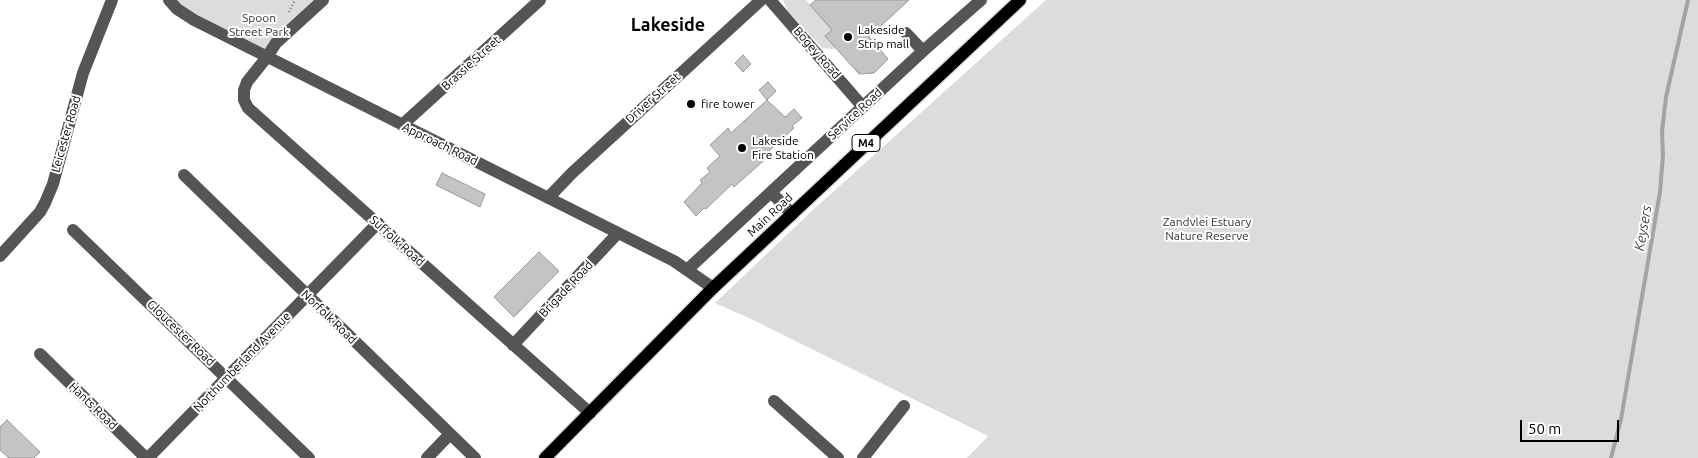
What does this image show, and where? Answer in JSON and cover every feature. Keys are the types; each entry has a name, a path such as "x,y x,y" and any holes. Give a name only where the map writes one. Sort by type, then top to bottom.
{"main road":[{"name":"Main Road","path":"545,458 713,288 1020,0"}],"street":[{"name":"Leicester Road","path":"0,256 46,203 84,73 112,0"},
{"name":"Approach Road","path":"168,0 188,17 674,261 713,288"},
{"name":"Suffolk Road","path":"323,0 276,43 247,82 244,90 244,100 248,108 590,413"},
{"name":"Brassie Street","path":"402,125 540,0"},
{"name":"Driver Street","path":"548,198 572,173 761,0"},
{"name":"Bogey Road","path":"770,0 863,107"},
{"name":"Service Road","path":"687,270 980,0"},
{"path":"906,33 923,51"},
{"name":"Norfolk Road","path":"184,176 475,458"},
{"path":"771,192 792,214"},
{"name":"Northumberland Avenue","path":"147,458 378,223"},
{"name":"Gloucester Road","path":"73,230 309,458"},
{"name":"Brigade Road","path":"513,345 618,233"},
{"name":"Hants Road","path":"40,354 147,458"},
{"path":"774,401 838,458"},
{"path":"863,458 904,406"},
{"path":"427,458 450,434"}],"green space":[{"name":"Spoon Street Park","path":"169,0 323,0 267,57"},
{"path":"783,0 806,0 823,20 845,0 836,48 822,48 787,10"},
{"name":"Zandvlei Estuary Nature Reserve","path":"1046,0 1698,0 1698,458 967,458 988,436 715,303 813,210"}],"building":[{"name":"Lakeside Strip mall","path":"816,0 909,0 869,37 888,59 874,73 859,74 825,36 832,30 810,5"},
{"path":"743,55 751,64 743,72 735,63"},
{"path":"768,82 776,91 767,100 759,90"},
{"name":"Lakeside Fire Station","path":"767,100 785,117 794,109 802,118 768,152 770,155 734,187 732,184 696,216 684,202 702,183 700,180 710,172 707,168 720,156 710,145 728,128 731,133"},
{"path":"442,173 485,194 480,207 436,185"},
{"path":"539,252 559,271 514,317 494,297"},
{"path":"7,420 40,452 34,458 9,458 0,450 0,427"}],"waterway":[{"name":"Keysers","path":"1611,458 1621,419 1660,192 1663,155 1662,132 1666,97 1688,0"}],"place":[{"name":"Lakeside Strip mall","path":"848,37"},
{"name":"fire tower","path":"691,104"},
{"name":"Lakeside Fire Station","path":"742,148"}],"district":[{"name":"Lakeside","path":"668,25"}]}
